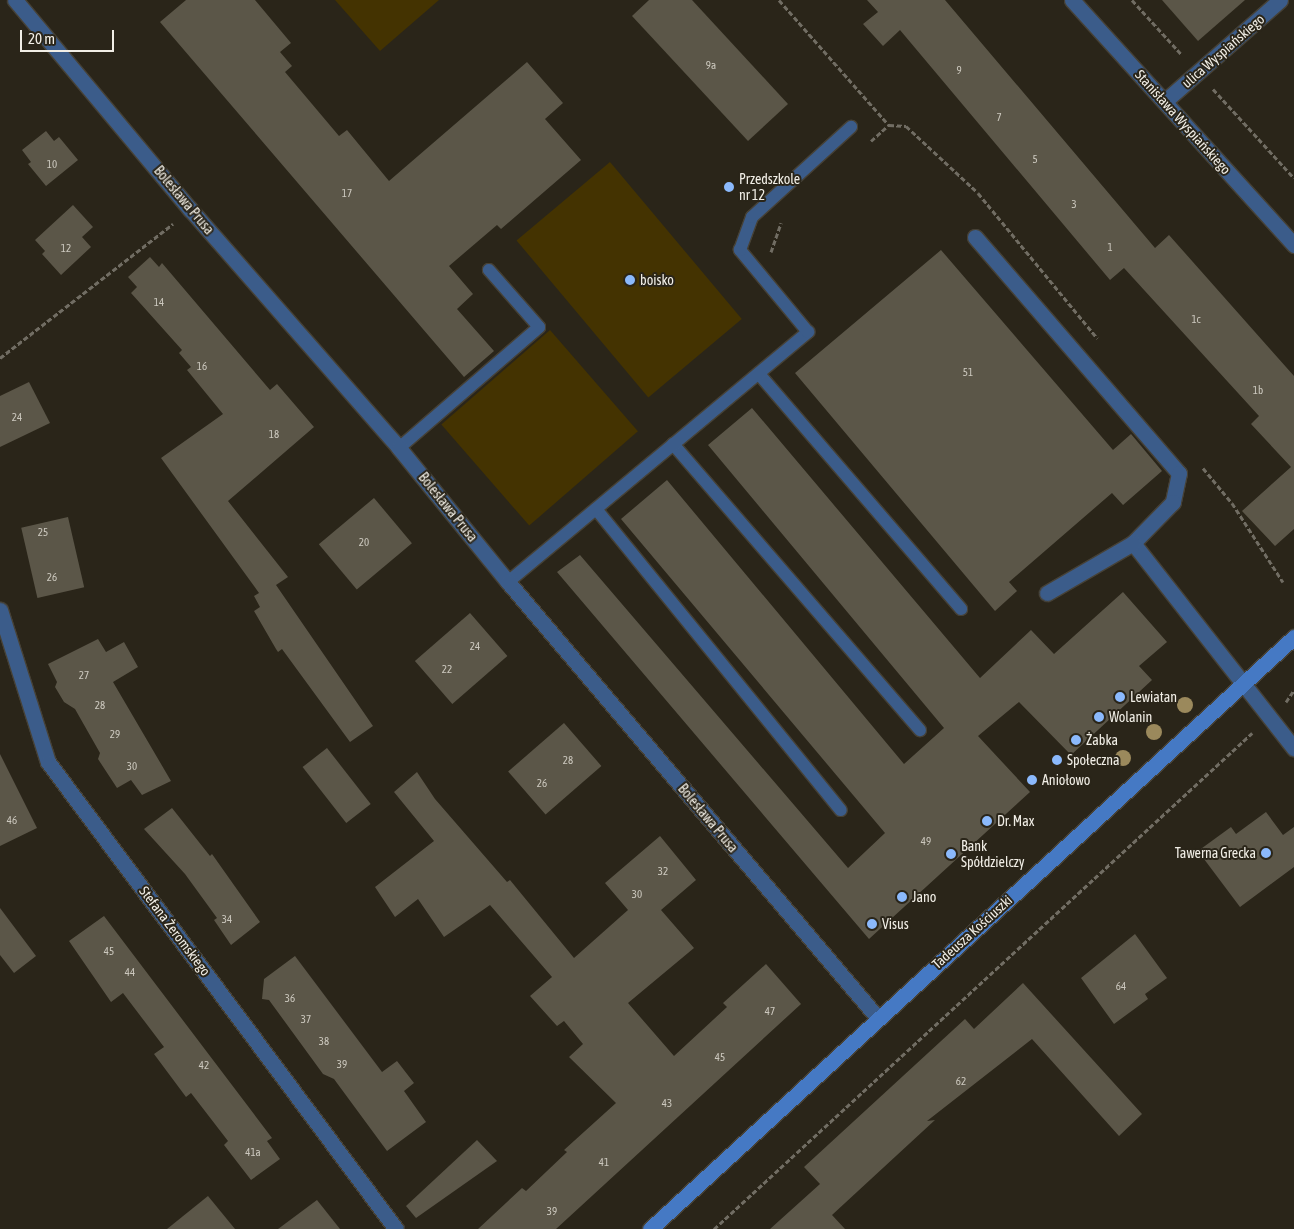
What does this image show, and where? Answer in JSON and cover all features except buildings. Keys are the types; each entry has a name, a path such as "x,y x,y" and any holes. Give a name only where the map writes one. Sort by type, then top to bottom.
{"street":[{"name":"Bolesława Prusa","path":"15,0 190,209 399,448 508,582 877,1017"},
{"name":"Stanisława Wyspiańskiego","path":"1072,0 1294,246"},
{"name":"ulica Wyspiańskiego","path":"1165,101 1280,0"},
{"path":"975,237 1179,473 1173,502 1133,543 1047,593"},
{"path":"1133,543 1246,684 1294,748"},
{"name":"Stefana Żeromskiego","path":"0,610 48,762 396,1229"},
{"name":"Tadeusza Kościuszki","path":"650,1229 877,1017 1246,684 1294,637"}],"lane":[{"path":"508,582 808,332 740,250 752,217 851,127"},
{"path":"399,448 539,328 489,270"},
{"path":"759,374 961,609"},
{"path":"674,444 920,730"},
{"path":"596,509 841,810"}],"path":[{"path":"867,145 889,125"},
{"path":"0,358 190,209"},
{"path":"764,278 780,225 787,218"},
{"path":"714,1229 1291,697 1294,690"}],"shaded area":[{"path":"335,0 439,0 380,51"},
{"name":"boisko","path":"610,162 742,319 648,397 517,240"},
{"path":"550,330 638,431 529,526 441,424"}],"place":[{"name":"Przedszkole nr 12","path":"729,187"},
{"name":"boisko","path":"630,280"},
{"name":"Lewiatan","path":"1120,697"},
{"name":"Wolanin","path":"1099,717"},
{"name":"Żabka","path":"1076,740"},
{"name":"Społeczna","path":"1057,760"},
{"name":"Aniołowo","path":"1032,780"},
{"name":"Dr. Max","path":"987,821"},
{"name":"Tawerna Grecka","path":"1266,853"},
{"name":"Bank Spółdzielczy","path":"951,854"},
{"name":"Jano","path":"902,897"},
{"name":"Visus","path":"872,924"}]}
